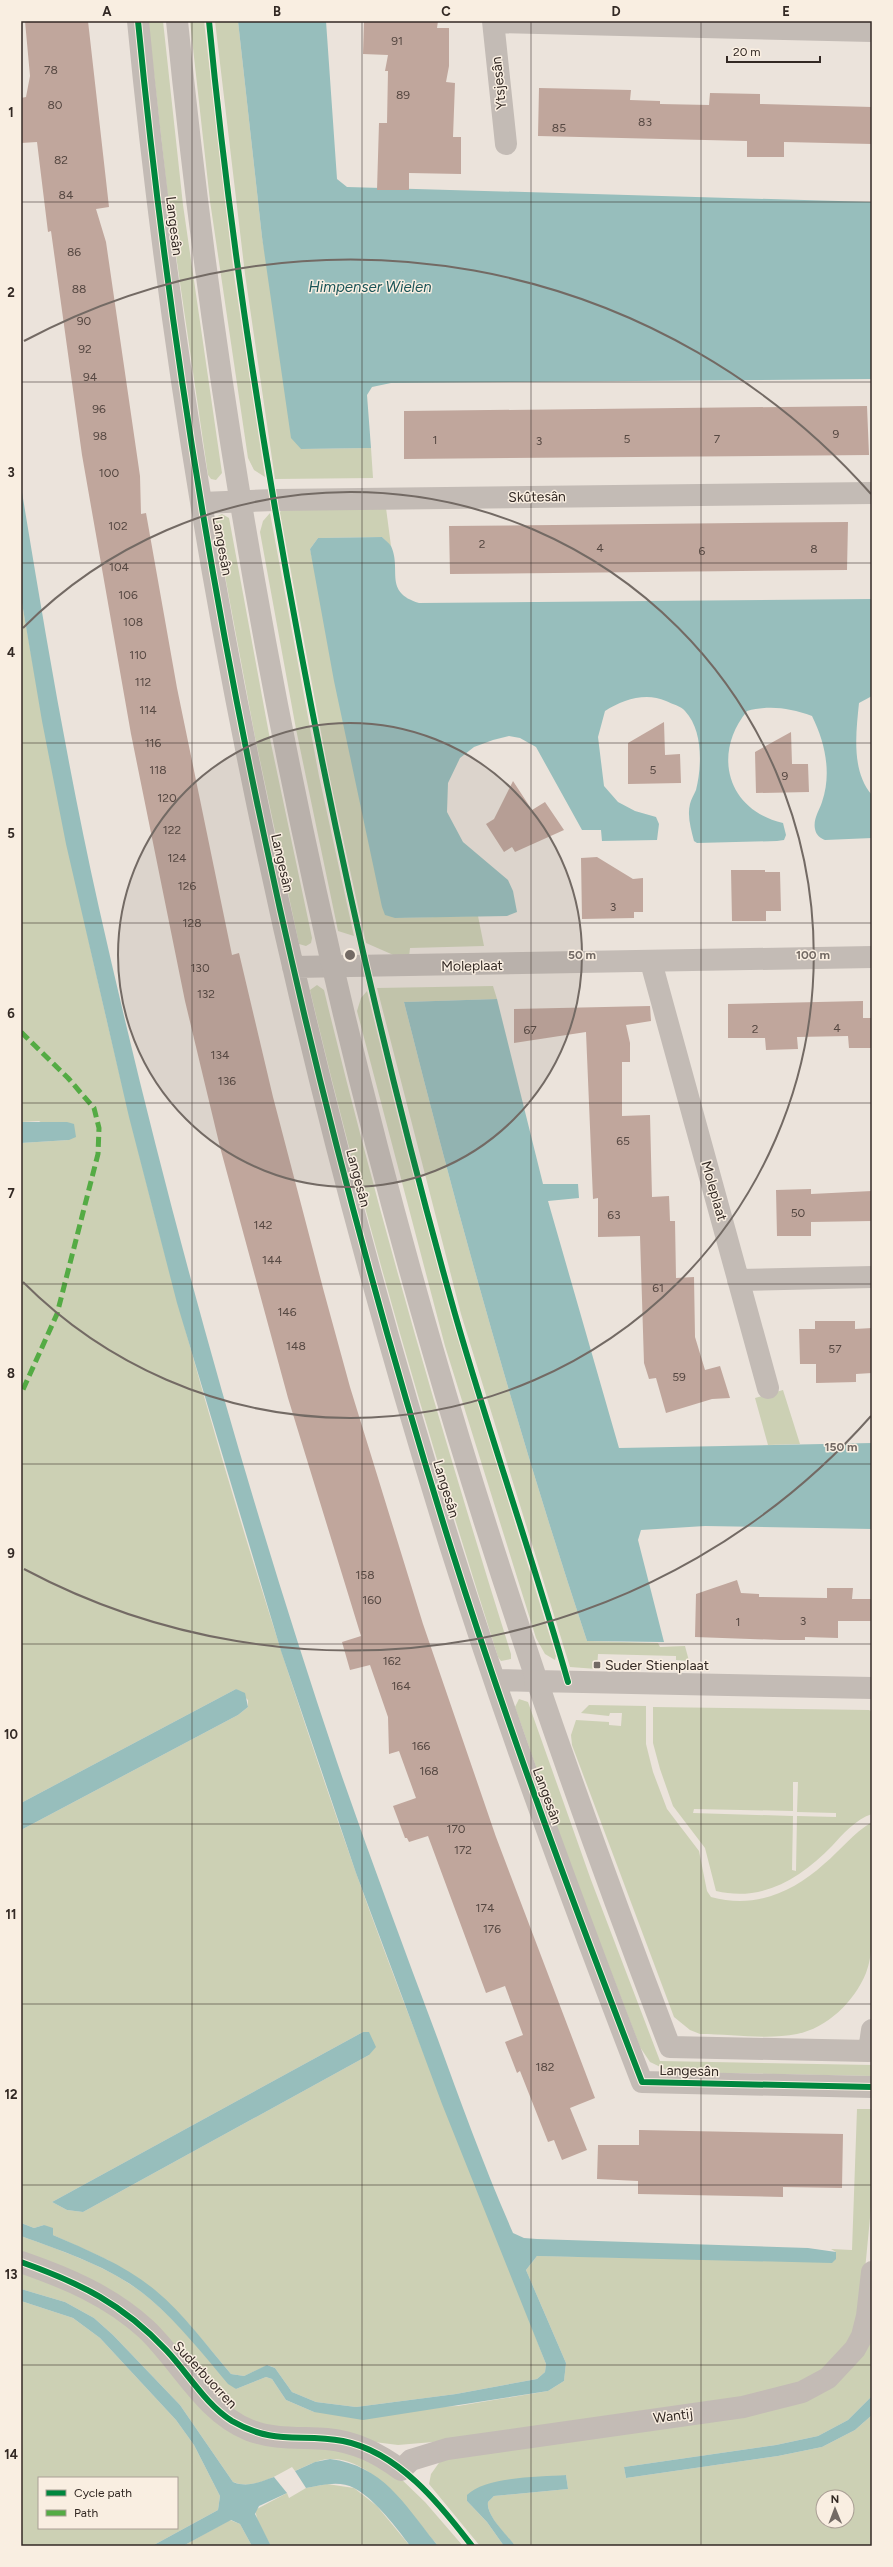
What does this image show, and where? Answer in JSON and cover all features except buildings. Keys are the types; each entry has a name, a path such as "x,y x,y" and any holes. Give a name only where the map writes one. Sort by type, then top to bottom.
{"street":[{"name":"Langesân","path":"138,21 163,241 202,502 256,798 293,967 374,1286 452,1551 560,1868 642,2082 872,2086"},
{"name":"Langesân","path":"177,21 197,203 241,501 282,731 334,968 366,1104 432,1350 535,1681 599,1865 670,2048 871,2044"},
{"name":"Ytsjesân","path":"506,144 493,21 872,31"},
{"name":"Skûtesân","path":"202,502 872,493"},
{"name":"Moleplaat","path":"293,967 334,968 872,957"},
{"name":"Moleplaat","path":"651,962 768,1388"},
{"path":"738,1280 872,1277"},
{"path":"495,1680 872,1688"},
{"name":"Suderbuorren","path":"21,2262 77,2283 126,2312 168,2352 217,2408 249,2430 274,2437 344,2441 381,2456 402,2470"},
{"name":"Wantij","path":"402,2470 411,2460 447,2449 743,2407 802,2392 828,2378 855,2349 862,2336 867,2316 872,2272"}],"green space":[{"path":"148,21 163,21 183,205 222,473 216,480 211,479 208,475 169,207"},
{"path":"190,21 204,21 234,275 265,477 254,470 248,458 210,201"},
{"path":"215,21 238,21 262,237 301,449 371,448 373,478 275,479 245,274"},
{"path":"386,508 391,546 382,537 318,538 310,549 395,918 478,916 484,946 410,948 409,957 398,957 366,943 329,775 280,513 281,509"},
{"path":"270,513 319,776 354,936 338,931 296,729 260,532 263,521"},
{"path":"222,514 229,518 269,734 312,938 311,943 306,946 299,944 255,737 215,522 218,516"},
{"path":"21,597 51,759 84,920 121,1081 161,1241 205,1399 252,1557 302,1714 355,1870 401,1994 546,2364 545,2372 537,2379 456,2394 356,2407 316,2402 292,2392 275,2368 268,2365 244,2376 231,2374 189,2324 108,2260 53,2235 44,2225 34,2228 21,2223 21,1830 238,1715 248,1707 248,1700 236,1689 21,1803 21,1143 69,1140 39,1121 21,1122","holes":["363,2032 369,2032 369,2055 83,2212 67,2210 52,2202"]},
{"path":"317,985 324,990 366,1157 412,1324 460,1489 511,1654 511,1659 501,1661 498,1657 422,1408 374,1242 330,1074 310,990"},
{"path":"493,986 497,999 404,1002 467,1243 513,1403 536,1482 587,1641 658,1643 660,1647 685,1646 689,1661 676,1660 676,1656 598,1654 597,1669 570,1667 461,1314 377,988"},
{"path":"367,991 401,1129 451,1316 556,1656 555,1660 545,1654 536,1638 445,1346 357,1011 361,998"},
{"path":"783,1390 800,1444 768,1445 755,1398"},
{"path":"519,1699 528,1702 591,1880 660,2061 872,2065 872,2076 671,2072 650,2062 640,2047 575,1878 515,1707"},
{"path":"589,1705 646,1706 646,1744 653,1772 667,1809 699,1851 707,1891 711,1897 742,1901 772,1896 786,1890 812,1874 830,1859 853,1836 872,1822 874,1921 870,1959 861,1984 847,2003 829,2020 808,2031 797,2034 761,2037 700,2034 690,2030 674,2017 572,1745 571,1735 576,1720 609,1722 609,1725 621,1726 622,1713 610,1713 609,1716 581,1713"},
{"path":"653,1707 869,1710 872,1712 872,1814 866,1816 850,1828 820,1858 807,1868 793,1878 779,1885 749,1893 733,1894 716,1891 705,1848 673,1806 653,1743","holes":["793,1782 798,1782 797,1812 836,1813 836,1817 797,1816 796,1871 792,1870 793,1816 693,1813 694,1809 793,1811"]},
{"path":"857,2109 872,2109 872,2197 863,2291 852,2338 823,2372 772,2394 445,2441 398,2445 264,2428 230,2410 175,2350 21,2255 21,2236 104,2269 135,2287 161,2308 236,2389 266,2377 272,2379 286,2400 314,2412 458,2406 548,2391 564,2381 566,2363 526,2270 537,2256 704,2259 836,2252 831,2249 852,2250"},
{"path":"21,2271 74,2290 122,2318 206,2408 342,2449 397,2475 425,2502 463,2546 438,2546 391,2490 362,2468 346,2461 329,2459 295,2471 292,2467 271,2478 256,2483 241,2484 233,2482 180,2405 113,2335 94,2318 65,2302 21,2289"},
{"path":"21,2301 73,2318 100,2338 176,2420 194,2445 220,2496 218,2510 152,2546 21,2546"},
{"path":"872,2325 872,2396 848,2420 818,2436 776,2445 624,2467 626,2478 778,2456 822,2447 855,2430 872,2415 872,2546 515,2546 490,2513 488,2502 494,2496 568,2489 566,2475 467,2501 487,2522 504,2546 480,2546 429,2484 431,2474 441,2460 805,2399"},
{"path":"327,2484 354,2488 377,2506 410,2546 271,2546 258,2522 255,2510 287,2493 289,2498 306,2488"},
{"path":"230,2520 240,2524 252,2546 183,2546"}],"water":[{"name":"Himpenser Wielen","path":"238,21 326,21 337,179 347,187 872,202 872,379 391,383 372,387 367,395 371,448 301,449 291,438 262,237"},
{"path":"21,486 67,751 99,908 150,1124 207,1338 269,1551 337,1762 464,2111 513,2233 524,2238 537,2239 808,2248 836,2252 836,2259 832,2263 537,2256 526,2270 566,2363 564,2381 548,2391 363,2420 314,2412 286,2400 272,2379 266,2377 236,2389 228,2384 171,2319 136,2288 121,2278 88,2262 21,2236 21,2223 34,2228 44,2225 53,2228 53,2235 119,2266 143,2281 166,2299 231,2374 244,2376 267,2365 275,2368 292,2392 316,2402 356,2407 456,2394 537,2379 545,2372 546,2364 442,2104 356,1873 281,1651 177,1303 129,1117 66,844 42,721 21,597"},
{"path":"382,537 391,546 394,555 397,586 401,593 419,603 872,599 872,696 859,703 856,751 861,775 865,785 872,795 872,838 825,840 817,835 815,822 825,791 827,769 824,747 817,726 812,716 787,709 764,708 747,711 736,728 730,745 728,762 731,778 738,793 749,806 764,816 783,823 786,835 784,840 697,843 694,841 689,813 690,802 696,790 700,759 700,749 695,728 691,719 679,706 658,698 634,698 605,711 598,737 604,786 618,802 635,811 656,817 659,824 657,840 602,841 601,830 582,830 536,747 520,738 509,736 493,740 474,747 460,758 448,783 447,812 463,842 508,880 513,891 517,912 507,916 395,918 385,915 382,907 334,681 310,549 318,538"},
{"path":"497,999 543,1184 578,1184 579,1198 548,1201 619,1448 872,1443 872,1529 705,1526 641,1530 638,1540 664,1642 587,1641 536,1482 467,1243 404,1002"},
{"path":"21,1122 67,1122 74,1124 76,1137 69,1140 21,1143"},
{"path":"236,1689 245,1693 248,1707 238,1715 21,1830 21,1803"},
{"path":"363,2032 369,2032 376,2047 369,2055 83,2212 67,2210 52,2202"},
{"path":"21,2289 65,2302 94,2318 113,2335 180,2405 233,2482 238,2484 249,2484 274,2477 287,2493 259,2506 255,2514 271,2546 252,2546 240,2524 231,2520 183,2546 152,2546 218,2510 220,2496 194,2445 176,2420 100,2338 73,2318 21,2301"},
{"path":"872,2396 872,2415 855,2430 822,2447 778,2456 626,2478 624,2467 776,2445 818,2436 848,2420"},
{"path":"330,2459 349,2463 380,2479 404,2503 438,2546 410,2546 392,2522 377,2506 354,2488 343,2484 330,2484 306,2488 295,2471 315,2462"},
{"path":"566,2475 568,2489 494,2496 488,2502 490,2513 515,2546 504,2546 487,2522 467,2501 467,2495 487,2484 528,2477"}],"marked path":[{"path":"21,1032 68,1078 94,1108 99,1128 98,1154 57,1314 21,1394"}],"cycle path":[{"path":"138,21 159,215 186,408 218,601 255,793 297,983 344,1173 395,1361 451,1548 495,1683 591,1950 642,2082 872,2087"},
{"path":"209,21 236,257 259,413 300,647 351,899 390,1066 432,1231 455,1314 568,1682"},
{"path":"21,2262 62,2278 117,2307 150,2334 174,2359 213,2406 232,2421 261,2434 343,2441 363,2447 382,2456 400,2468 432,2497 472,2546"}],"place":[{"name":"Suder Stienplaat","path":"597,1665"}]}
